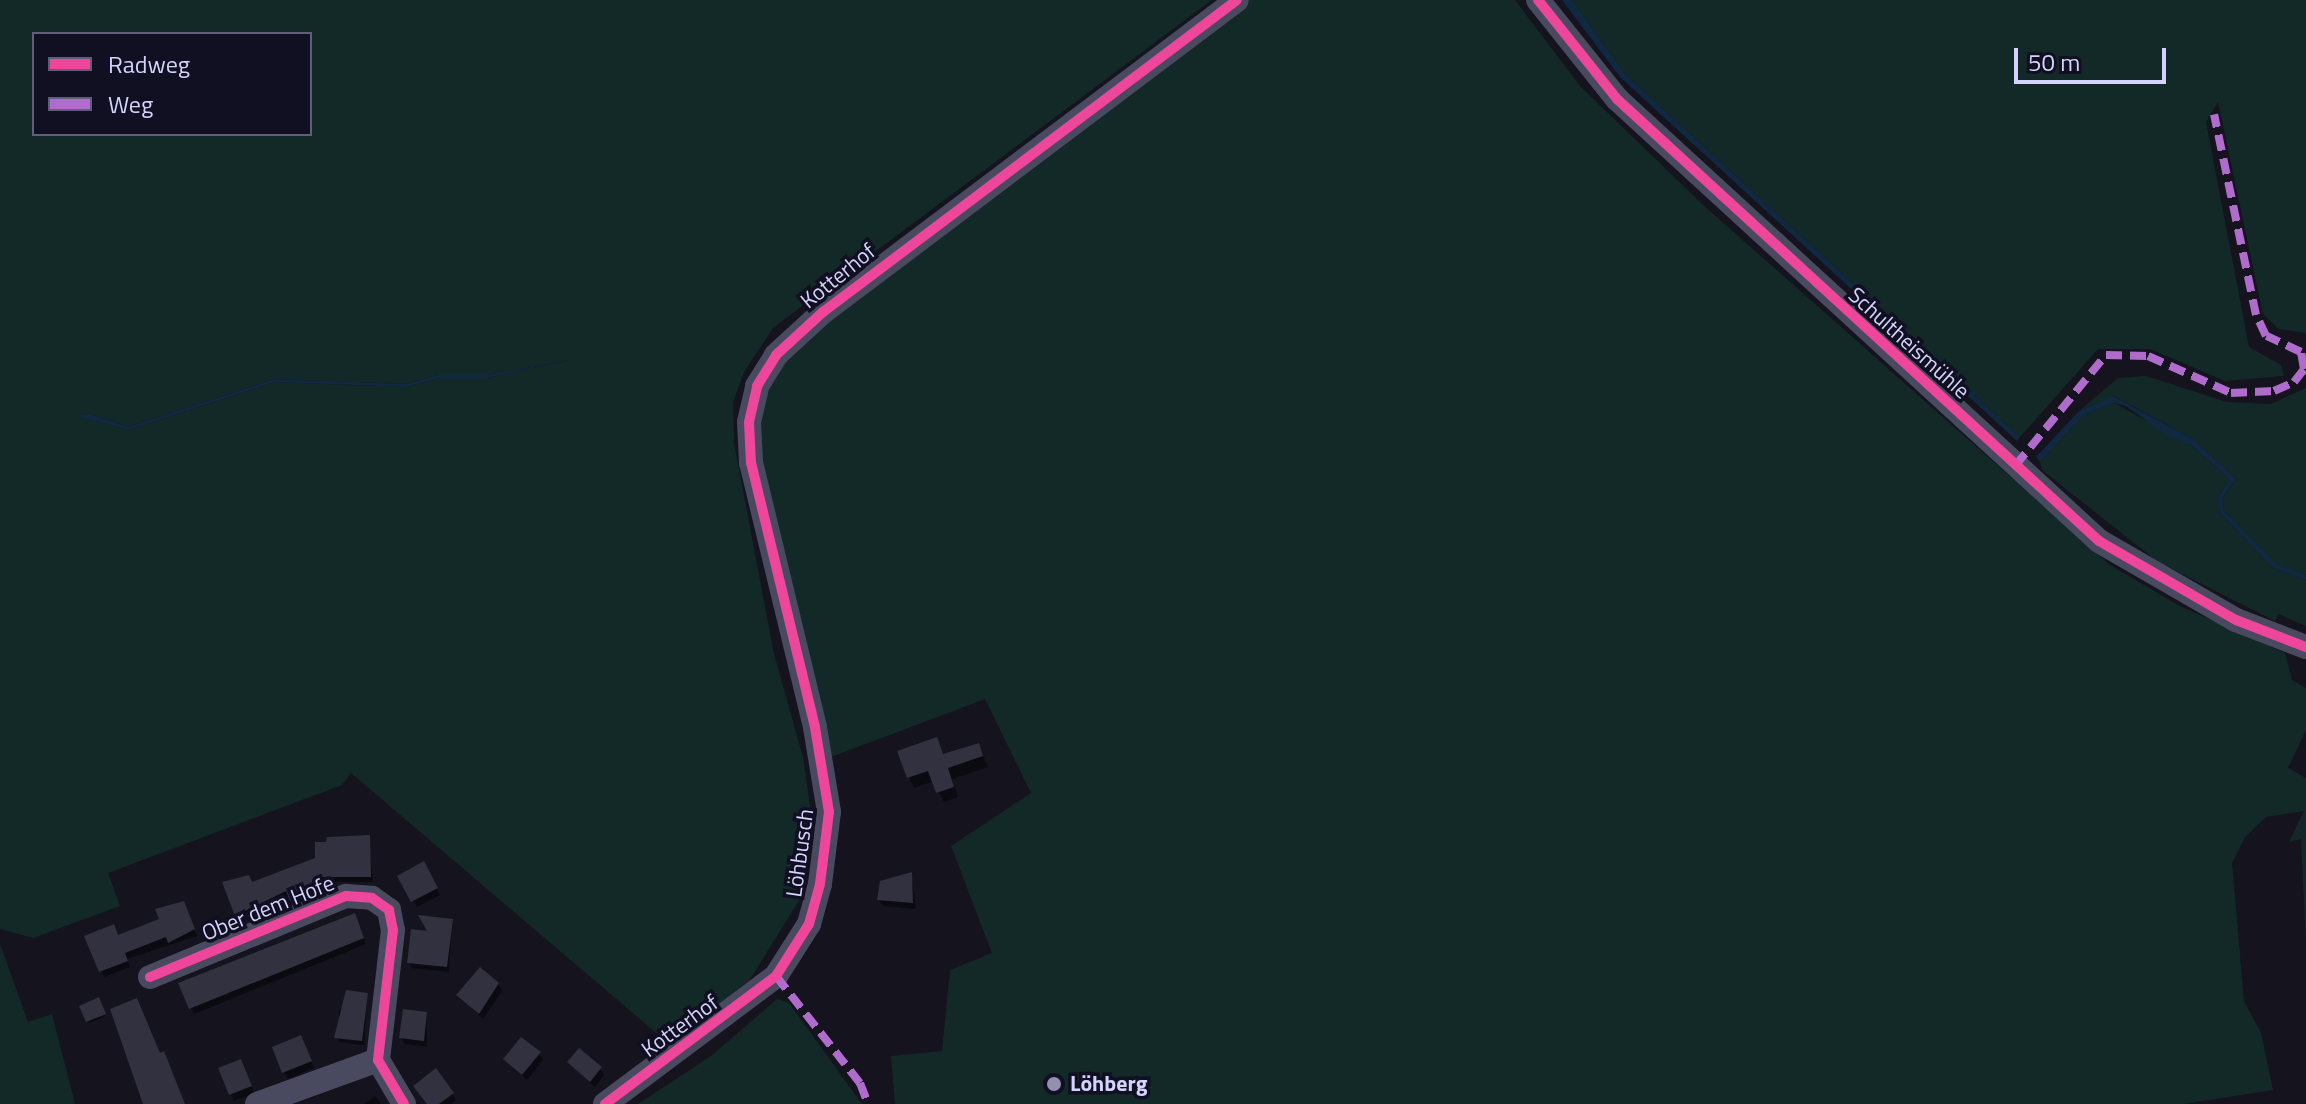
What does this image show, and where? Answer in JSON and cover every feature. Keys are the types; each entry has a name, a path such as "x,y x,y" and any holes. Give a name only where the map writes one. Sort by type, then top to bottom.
{"street":[{"name":"Kotterhof","path":"815,727 751,463 749,422 757,386 776,355 823,312 1237,0"},
{"name":"Schultheismühle","path":"1538,0 1617,99 2099,541 2236,620 2306,647"},
{"name":"Löhbusch","path":"776,976 809,924 820,884 829,812 815,727"},
{"name":"Ober dem Hofe","path":"150,977 346,896 372,898 389,910 393,930 378,1060"},
{"name":"Kotterhof","path":"605,1104 776,976"},
{"path":"257,1104 378,1060 404,1104"}],"green space":[{"path":"0,0 1212,0 773,328 744,372 733,402 734,443 774,654 803,757 810,805 809,854 800,899 749,981 668,1043 351,773 342,785 108,873 120,906 33,938 0,929","holes":["570,360 487,378 439,378 407,387 275,382 128,430 76,416 88,413 128,427 274,379 406,384 438,375 487,375"]},
{"path":"1244,0 1515,0 1580,86 1702,204 2110,565 2180,606 2285,653 2292,680 2306,688 2306,730 2288,768 2306,778 2306,944 2301,839 2289,842 2304,811 2266,817 2245,837 2232,863 2244,1001 2261,1033 2273,1090 2183,1104 895,1104 891,1056 942,1051 950,970 992,953 951,846 1031,793 985,699 826,759 754,420 780,357"},
{"path":"1572,0 2306,0 2306,333 2279,329 2263,314 2218,102 2206,122 2249,347 2281,365 2284,376 2225,381 2150,349 2098,349 2020,437 1625,74"},
{"path":"2146,376 2227,402 2271,404 2306,388 2306,575 2276,565 2224,511 2223,497 2236,479 2195,440 2114,396 2079,411 2118,378"},
{"path":"2114,403 2191,445 2230,480 2218,496 2220,513 2273,568 2306,580 2306,626 2278,614 2275,621 2158,562 2042,470 2040,462 2084,415"},
{"path":"0,944 28,1022 52,1014 75,1104 0,1104"},
{"path":"777,999 789,1003 862,1104 638,1104 711,1056"}],"water":[{"path":"1562,0 1572,0 1625,74 2020,437 2017,441 1620,77"},
{"path":"570,360 487,378 439,378 407,387 275,382 128,430 76,416 88,413 128,427 274,379 406,384 438,375 487,375"},
{"path":"2113,396 2195,440 2236,479 2223,497 2224,511 2276,564 2306,575 2306,580 2273,568 2220,513 2218,496 2230,480 2191,445 2168,436 2126,406 2114,403 2084,415 2040,462 2036,457 2079,411"}],"building":[{"path":"937,737 943,754 979,743 983,756 948,768 954,787 936,793 928,771 907,778 897,751"},
{"path":"370,835 371,877 313,877 318,890 290,901 286,891 235,916 222,882 249,875 252,882 315,858 315,842 326,842 327,837"},
{"path":"424,861 438,888 411,902 397,876"},
{"path":"912,872 913,903 877,900 880,881"},
{"path":"184,901 195,929 168,943 166,937 125,953 128,961 99,972 84,936 114,924 118,935 159,919 155,909"},
{"path":"355,913 364,938 189,1009 178,983"},
{"path":"418,915 453,919 447,967 407,963 411,929 427,931"},
{"path":"480,967 499,983 479,1014 456,995"},
{"path":"346,990 368,993 362,1041 334,1038"},
{"path":"99,997 106,1014 86,1022 79,1006"},
{"path":"137,998 160,1053 164,1051 185,1104 143,1104 110,1009"},
{"path":"403,1009 427,1012 424,1041 399,1038"},
{"path":"301,1035 312,1061 282,1073 272,1047"},
{"path":"521,1037 541,1052 522,1075 503,1059"},
{"path":"579,1048 602,1067 590,1082 567,1062"},
{"path":"241,1059 252,1086 229,1095 218,1068"},
{"path":"436,1068 454,1093 439,1104 427,1104 413,1086"}],"marked path":[{"path":"2015,466 2106,355 2148,356 2231,393 2274,391 2294,382 2304,369 2301,352 2266,336 2256,315 2214,114"},
{"path":"776,976 860,1083 868,1104"}],"cycle path":[{"path":"605,1104 776,976 809,924 820,884 829,812 815,727 751,463 749,422 757,386 776,355 823,312 1237,0"},
{"path":"1538,0 1617,99 2099,541 2236,620 2306,647"},
{"path":"150,977 346,896 372,898 389,910 393,930 378,1060 404,1104"}],"place":[{"name":"Löhberg","path":"1054,1084"}]}
